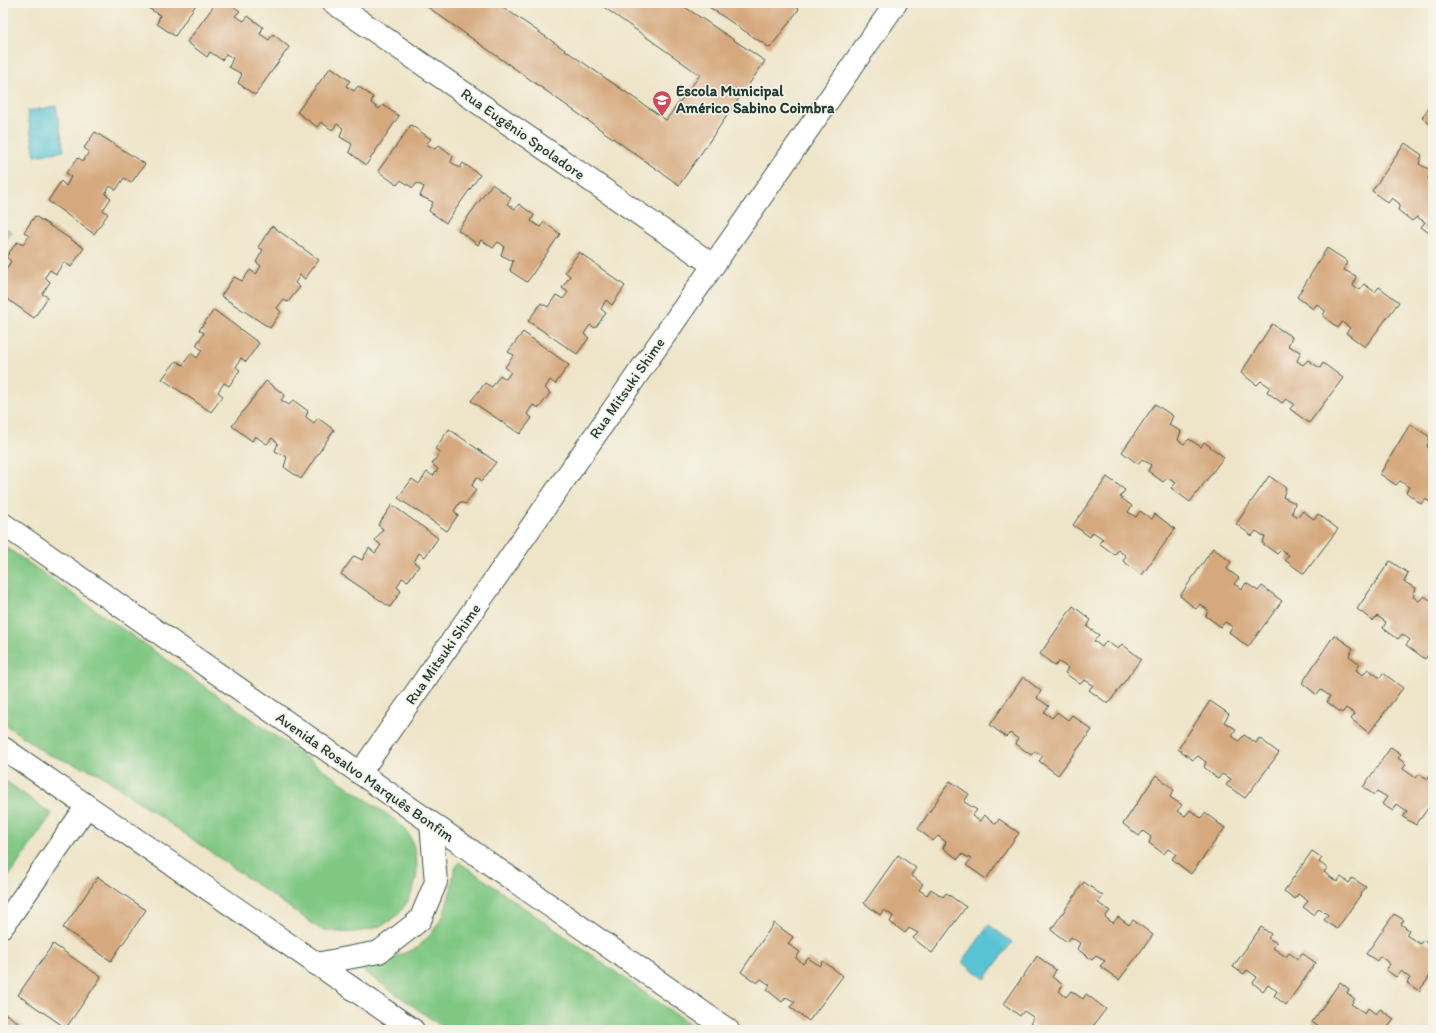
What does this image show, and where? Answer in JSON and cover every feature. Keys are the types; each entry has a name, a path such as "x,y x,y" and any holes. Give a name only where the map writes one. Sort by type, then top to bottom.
{"street":[{"name":"Rua Eugênio Spoladore","path":"334,3 713,265"},
{"name":"Rua Mitsuki Shime","path":"360,773 896,3"},
{"name":"Avenida Rosalvo Marquês Bonfim","path":"3,524 728,1030"},
{"path":"3,748 413,1030"},
{"path":"3,926 87,806"},
{"path":"316,964 379,952 420,920 436,882 431,823"}],"green space":[{"path":"3,226 12,232 3,244"},
{"path":"3,545 398,822 410,837 415,850 417,863 413,890 407,903 398,913 388,922 368,930 348,932 320,929 98,773 47,754 3,723"},
{"path":"3,779 52,814 3,885"},
{"path":"459,862 698,1030 447,1030 359,968 377,964 417,948 432,933 444,914 454,871"}],"water":[{"path":"56,106 64,151 35,156 27,111"},
{"path":"989,925 1012,942 985,979 962,962"}],"building":[{"path":"150,3 197,3 175,36 157,24 160,15 148,8"},
{"path":"216,3 229,3 240,11 235,16 244,21 248,16 263,27 260,34 269,40 273,34 289,47 255,95 238,83 242,74 229,67 233,58 226,54 222,60 210,52 207,57 187,42"},
{"path":"422,3 497,3 666,120 700,75 598,3 679,3 765,61 679,185"},
{"path":"703,3 790,3 799,9 770,48"},
{"path":"331,67 350,81 346,86 354,91 358,86 373,97 371,103 379,109 383,105 399,116 366,165 349,152 352,144 340,137 343,128 337,124 332,130 321,122 317,127 297,112"},
{"path":"1433,101 1433,127 1422,118"},
{"path":"411,125 431,139 426,144 435,149 439,145 453,156 451,162 460,168 463,163 480,175 446,223 429,211 433,202 420,196 424,187 417,183 413,188 401,180 397,185 378,171"},
{"path":"95,132 145,164 131,183 124,178 116,190 110,186 105,194 111,198 103,210 108,214 94,234 48,201 61,181 66,186 71,177 66,173 78,158 83,161 89,152 84,148"},
{"path":"1405,143 1422,155 1419,164 1431,170 1428,179 1433,183 1433,236 1421,227 1425,222 1417,217 1412,221 1398,210 1400,204 1392,198 1388,203 1372,191"},
{"path":"492,184 511,198 507,204 515,209 519,204 534,215 531,221 540,227 544,222 560,234 527,282 510,271 513,261 501,255 504,246 498,242 493,248 481,240 478,245 458,230"},
{"path":"35,216 84,248 71,267 64,262 56,274 50,270 45,277 50,282 42,294 48,297 34,318 3,296 3,267 6,270 11,261 6,257 17,242 23,245 29,236 24,232"},
{"path":"272,226 319,260 305,279 300,275 295,283 300,287 288,302 283,300 277,308 281,312 270,328 221,296 234,277 242,281 250,270 256,274 261,266 256,262 263,250 258,247"},
{"path":"1327,248 1347,261 1344,270 1356,276 1353,286 1359,290 1364,284 1375,292 1379,287 1399,302 1365,347 1346,333 1350,328 1342,322 1338,328 1323,316 1325,311 1317,304 1313,309 1297,297"},
{"path":"579,252 625,286 612,305 606,300 601,309 606,313 595,328 590,325 584,334 589,338 577,354 528,321 541,303 548,307 556,295 563,299 568,292 562,288 570,276 565,272"},
{"path":"214,310 259,343 246,362 241,358 236,367 240,370 229,386 224,383 218,392 223,396 211,412 162,379 176,361 183,365 191,353 197,358 202,350 196,345 204,333 199,330"},
{"path":"1272,324 1292,337 1288,346 1301,352 1297,361 1303,365 1308,360 1320,368 1323,363 1343,378 1309,423 1290,409 1294,404 1286,399 1282,403 1267,392 1270,387 1261,381 1257,385 1241,373"},
{"path":"523,332 569,365 555,384 550,380 545,388 550,393 539,408 533,405 527,414 532,418 520,434 471,401 485,383 492,387 500,375 506,379 511,372 505,367 514,355 508,352"},
{"path":"266,381 285,395 281,400 289,405 293,400 308,411 306,417 314,423 318,418 334,430 301,479 284,467 287,457 275,451 278,443 272,438 267,444 255,436 252,441 232,426"},
{"path":"1155,404 1173,416 1169,425 1181,431 1178,440 1184,444 1189,439 1201,447 1204,442 1224,457 1190,502 1171,488 1176,483 1167,478 1163,482 1148,471 1151,465 1142,459 1138,464 1122,452"},
{"path":"1410,424 1430,437 1427,447 1433,449 1433,504 1425,499 1421,504 1406,492 1409,487 1400,481 1396,485 1380,474"},
{"path":"449,429 496,462 482,481 477,477 472,485 476,490 466,504 460,502 454,511 458,515 447,531 398,498 412,479 419,484 427,472 433,476 438,469 432,464 440,452 435,449"},
{"path":"1269,476 1286,488 1283,497 1295,503 1292,513 1298,517 1303,511 1314,519 1318,514 1338,529 1304,574 1285,560 1289,555 1281,550 1277,554 1262,543 1265,537 1256,531 1252,536 1236,524"},
{"path":"1107,477 1125,490 1120,497 1132,506 1128,512 1136,517 1140,511 1152,519 1155,514 1175,529 1142,575 1123,561 1126,556 1118,550 1115,555 1099,543 1103,539 1093,532 1090,537 1073,525"},
{"path":"392,505 438,538 425,557 419,553 414,562 419,566 408,581 402,578 397,587 401,591 390,607 341,574 354,556 362,560 369,548 375,553 381,545 375,540 383,529 378,525"},
{"path":"1213,548 1231,562 1227,569 1239,578 1234,584 1242,589 1246,583 1258,591 1262,586 1282,601 1248,647 1229,632 1233,627 1225,622 1221,627 1206,616 1208,610 1200,604 1196,609 1180,596"},
{"path":"1390,561 1408,573 1404,582 1416,588 1413,597 1419,601 1424,596 1433,602 1433,648 1425,659 1406,645 1410,640 1402,634 1398,639 1383,628 1386,622 1377,616 1373,621 1357,609"},
{"path":"1073,606 1091,620 1087,627 1099,635 1094,641 1102,647 1106,641 1118,649 1122,644 1141,659 1108,704 1089,690 1093,685 1085,680 1080,684 1065,673 1068,668 1059,662 1055,666 1040,654"},
{"path":"1334,635 1353,648 1349,656 1360,664 1356,670 1363,675 1368,669 1380,678 1383,673 1403,688 1369,733 1351,719 1355,714 1346,708 1342,713 1327,702 1330,696 1321,690 1317,695 1302,683"},
{"path":"1023,677 1041,691 1037,698 1049,706 1044,712 1052,718 1057,712 1068,720 1072,715 1092,730 1058,775 1039,761 1043,756 1035,751 1031,755 1016,744 1018,739 1010,733 1006,737 990,725"},
{"path":"1210,701 1229,714 1224,722 1236,729 1232,736 1239,741 1244,735 1256,743 1259,738 1279,753 1245,798 1226,785 1231,779 1222,774 1218,779 1204,767 1206,762 1198,756 1193,760 1178,749"},
{"path":"1391,747 1401,754 1398,758 1406,764 1403,769 1416,778 1419,774 1428,779 1432,774 1433,775 1433,801 1416,825 1403,817 1407,811 1397,804 1393,811 1382,804 1387,797 1377,791 1374,795 1363,787"},
{"path":"1156,775 1174,790 1170,797 1182,805 1177,811 1185,816 1190,810 1201,818 1205,813 1225,828 1191,874 1172,859 1176,854 1168,849 1164,854 1149,843 1151,837 1143,831 1139,836 1123,824"},
{"path":"950,781 969,794 964,802 977,810 972,816 980,821 984,815 996,824 999,819 1019,833 986,879 966,865 971,859 962,854 958,859 943,848 946,842 938,836 933,841 918,829"},
{"path":"1312,851 1322,858 1319,862 1327,868 1324,872 1337,882 1341,877 1349,883 1352,878 1366,887 1337,929 1324,920 1328,915 1319,908 1314,915 1303,907 1308,901 1298,894 1295,899 1284,891"},
{"path":"898,855 916,868 911,875 923,884 919,890 927,895 931,889 943,897 946,893 966,907 932,953 913,938 918,933 909,928 905,933 890,922 893,916 884,910 880,915 864,903"},
{"path":"98,877 146,910 111,961 63,928"},
{"path":"1084,882 1103,896 1098,903 1110,911 1105,917 1113,923 1118,917 1129,925 1133,920 1153,935 1119,980 1100,966 1105,961 1096,956 1092,960 1077,949 1080,943 1071,937 1067,942 1051,930"},
{"path":"1394,914 1404,920 1401,924 1409,930 1406,935 1420,944 1423,940 1431,946 1433,943 1433,972 1419,991 1407,983 1410,978 1401,971 1396,977 1386,970 1390,964 1380,956 1377,961 1366,954"},
{"path":"774,923 793,937 788,944 800,952 796,958 803,964 808,958 820,966 823,961 843,976 809,1021 790,1007 795,1002 786,997 782,1002 767,990 770,985 761,979 757,983 741,972"},
{"path":"1261,927 1271,934 1268,938 1277,943 1273,948 1286,957 1289,953 1298,959 1302,953 1316,963 1286,1005 1274,996 1277,991 1268,984 1263,991 1253,983 1257,977 1247,970 1244,974 1233,967"},
{"path":"53,944 101,977 66,1028 18,995"},
{"path":"1037,956 1056,970 1052,977 1063,985 1059,991 1066,997 1071,991 1083,999 1086,994 1106,1009 1090,1030 1040,1030 1031,1023 1033,1017 1024,1011 1020,1016 1004,1004"},
{"path":"1340,982 1349,989 1347,993 1355,999 1351,1004 1365,1013 1368,1008 1376,1014 1380,1009 1394,1019 1386,1030 1332,1030 1326,1025 1323,1030 1312,1022"},
{"path":"6,1014 29,1030 3,1030 3,1017"}],"place":[{"name":"Escola Municipal Américo Sabino Coimbra","path":"662,117"}]}
